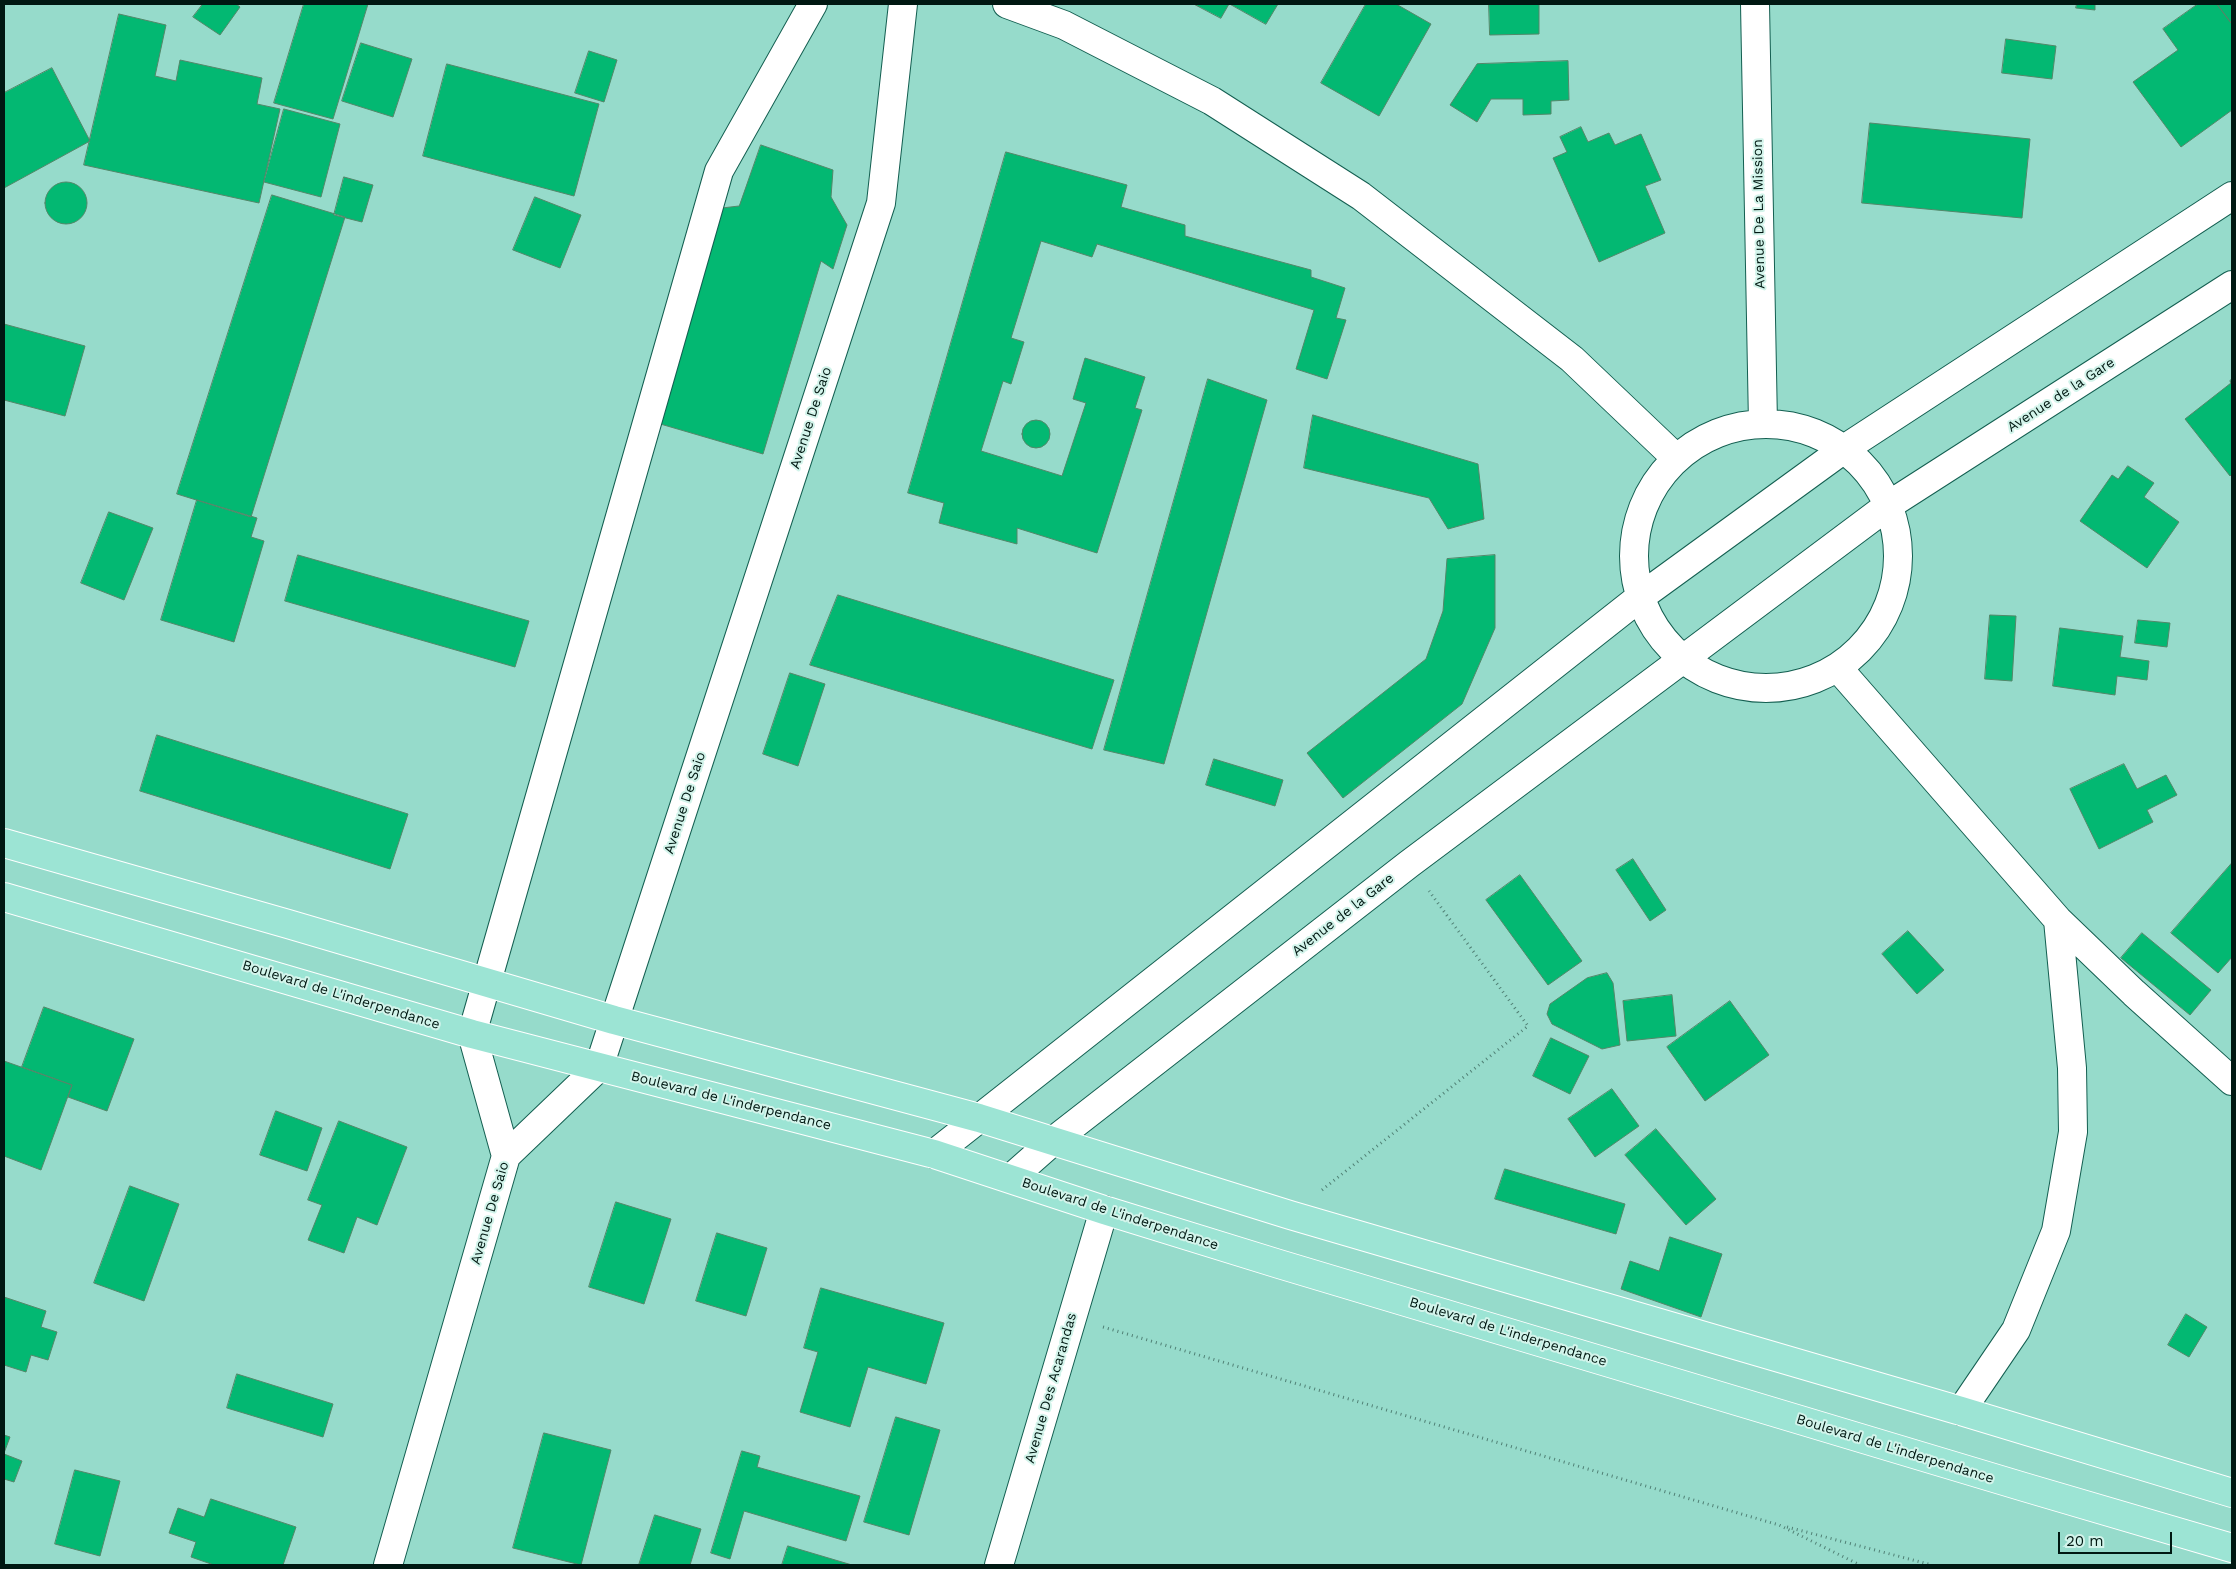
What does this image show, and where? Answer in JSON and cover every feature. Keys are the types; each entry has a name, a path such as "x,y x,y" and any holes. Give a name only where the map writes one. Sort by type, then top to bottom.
{"highway":[{"path":"4,843 614,1020 979,1118 1290,1215 1961,1411 2232,1493"},
{"name":"Boulevard de L'inderpendance","path":"4,897 472,1034 934,1154 1104,1210 2014,1485 2232,1548"}],"street":[{"path":"506,1156 472,1034 719,171 813,4"},
{"name":"Avenue De Saio","path":"388,1565 506,1156 599,1067 881,203 903,4"},
{"path":"1008,4 1064,25 1212,102 1361,196 1572,359 1676,458"},
{"name":"Avenue De La Mission","path":"1755,4 1763,424"},
{"path":"934,1154 1639,598 1844,450 2232,196"},
{"name":"Avenue de la Gare","path":"1010,1178 1053,1141 1409,864 1889,505 2232,285"},
{"path":"1763,424 1792,427 1820,435 1844,450 1870,474 1889,505 1896,530 1899,556 1894,591 1888,608 1876,631 1858,651 1838,668 1800,685 1758,689 1717,680 1681,659 1656,631 1639,598 1632,561 1637,523 1652,488 1676,458 1702,440 1724,431 1763,424"},
{"path":"1838,668 2058,920 2134,993 2232,1080"},
{"path":"1961,1411 2016,1330 2056,1232 2073,1132 2072,1068 2058,920"},
{"name":"Avenue Des Acarandas","path":"999,1565 1104,1210"}],"path":[{"path":"1290,1215 1528,1026 1409,864"},
{"path":"1072,1318 1779,1525 1932,1565"},
{"path":"1779,1525 1860,1565"}],"building":[{"path":"203,4 236,4 240,7 220,35 193,17"},
{"path":"304,4 368,4 333,119 274,103"},
{"path":"1194,4 1229,4 1221,18"},
{"path":"1230,4 1278,4 1266,24"},
{"path":"1366,4 1396,4 1431,24 1379,116 1321,83"},
{"path":"1489,4 1539,4 1539,34 1490,35"},
{"path":"2077,4 2095,4 2095,10 2076,8"},
{"path":"2198,4 2217,4 2232,24 2232,110 2181,147 2133,82 2178,50 2163,29"},
{"path":"2217,4 2232,4 2232,24"},
{"path":"119,14 166,25 155,76 176,81 180,60 262,78 257,104 280,109 259,203 84,165"},
{"path":"2006,39 2056,46 2052,79 2002,73"},
{"path":"361,43 412,59 393,117 342,101"},
{"path":"589,51 617,60 604,102 575,93"},
{"path":"1568,61 1569,100 1551,101 1551,114 1523,115 1523,99 1491,99 1477,122 1450,105 1477,64"},
{"path":"447,64 599,104 574,196 423,156"},
{"path":"52,68 90,141 4,188 4,93"},
{"path":"284,109 340,124 321,197 264,182"},
{"path":"1870,123 2030,139 2022,218 1862,203"},
{"path":"1581,127 1588,142 1609,133 1615,145 1641,134 1661,180 1645,186 1665,233 1599,262 1553,158 1567,152 1560,137"},
{"path":"761,145 833,170 831,197 847,225 833,269 821,261 763,454 657,423 722,208 739,206"},
{"path":"1006,152 1127,185 1121,207 1185,225 1185,236 1311,270 1311,277 1345,288 1336,318 1346,320 1327,379 1296,369 1314,310 1097,244 1092,257 1041,241 1011,338 1024,342 1011,384 1003,381 981,451 1062,476 1086,403 1073,399 1085,358 1145,377 1135,408 1142,410 1097,553 1017,528 1017,544 939,523 944,503 908,493"},
{"path":"344,177 373,185 362,222 334,215"},
{"path":"66,182 81,188 87,203 81,218 66,224 51,218 45,203 51,188"},
{"path":"272,195 345,217 251,517 177,494"},
{"path":"535,197 581,215 560,268 513,250"},
{"path":"4,324 85,346 65,416 4,400"},
{"path":"1208,379 1267,400 1164,764 1104,750"},
{"path":"2232,379 2232,474 2230,476 2185,419 2231,383"},
{"path":"1313,415 1478,464 1484,519 1448,529 1429,498 1304,468"},
{"path":"1036,420 1046,424 1050,434 1046,444 1036,448 1026,444 1022,434 1026,424"},
{"path":"2128,466 2154,483 2144,497 2179,522 2147,568 2080,521 2112,475 2118,479"},
{"path":"197,500 257,518 251,537 264,541 234,642 161,620"},
{"path":"109,512 153,528 124,600 81,583"},
{"path":"298,555 529,621 515,667 285,601"},
{"path":"1495,555 1495,628 1462,704 1343,798 1307,753 1426,659 1443,611 1447,559"},
{"path":"838,595 1114,680 1092,749 810,665"},
{"path":"1990,615 2016,616 2012,681 1985,679"},
{"path":"2138,620 2170,623 2167,647 2135,643"},
{"path":"2060,628 2123,636 2120,657 2149,661 2147,680 2117,676 2115,695 2053,686"},
{"path":"790,673 825,684 798,766 763,754"},
{"path":"157,735 408,814 390,869 140,791"},
{"path":"1214,759 1283,780 1275,806 1206,785"},
{"path":"2124,764 2137,789 2166,775 2177,795 2147,810 2153,822 2099,849 2070,789"},
{"path":"1633,859 1666,910 1650,921 1616,870"},
{"path":"2232,863 2232,957 2218,973 2171,933"},
{"path":"1520,875 1582,961 1548,985 1486,900"},
{"path":"1908,931 1944,970 1917,994 1882,954"},
{"path":"2142,933 2211,990 2190,1015 2121,958"},
{"path":"1607,973 1613,983 1620,1045 1602,1049 1552,1024 1547,1014 1550,1004 1587,978"},
{"path":"1672,995 1676,1036 1627,1041 1623,1001"},
{"path":"1730,1001 1769,1055 1705,1101 1667,1047"},
{"path":"44,1007 134,1039 107,1111 68,1097 72,1085 22,1067"},
{"path":"1551,1038 1589,1056 1570,1094 1533,1076"},
{"path":"4,1061 72,1085 41,1170 4,1156"},
{"path":"1612,1089 1639,1126 1595,1157 1568,1119"},
{"path":"276,1111 322,1128 307,1171 260,1155"},
{"path":"339,1121 407,1147 377,1225 357,1217 344,1253 308,1240 322,1205 308,1200"},
{"path":"1656,1129 1716,1199 1686,1225 1625,1155"},
{"path":"1505,1169 1625,1204 1616,1234 1495,1199"},
{"path":"130,1186 179,1204 144,1301 94,1283"},
{"path":"616,1202 671,1219 644,1304 589,1287"},
{"path":"717,1233 767,1248 746,1316 696,1301"},
{"path":"1670,1237 1722,1254 1701,1317 1621,1289 1630,1261 1659,1271"},
{"path":"821,1288 944,1323 926,1384 868,1367 850,1427 800,1412 818,1352 804,1348"},
{"path":"4,1297 46,1311 41,1327 57,1332 48,1360 31,1355 26,1372 4,1365"},
{"path":"2186,1314 2207,1327 2189,1357 2168,1345"},
{"path":"237,1374 333,1404 323,1437 227,1408"},
{"path":"896,1417 940,1430 909,1535 864,1522"},
{"path":"544,1433 611,1450 581,1565 513,1548"},
{"path":"4,1435 10,1437 4,1453"},
{"path":"742,1451 760,1456 757,1467 860,1496 846,1541 744,1511 730,1559 711,1553"},
{"path":"4,1454 22,1461 14,1482 4,1479"},
{"path":"75,1470 120,1481 100,1556 55,1544"},
{"path":"211,1499 296,1527 283,1565 214,1565 191,1557 196,1542 169,1533 178,1508 204,1517"},
{"path":"655,1515 701,1529 690,1565 639,1565"},
{"path":"788,1546 852,1565 782,1565"}]}
